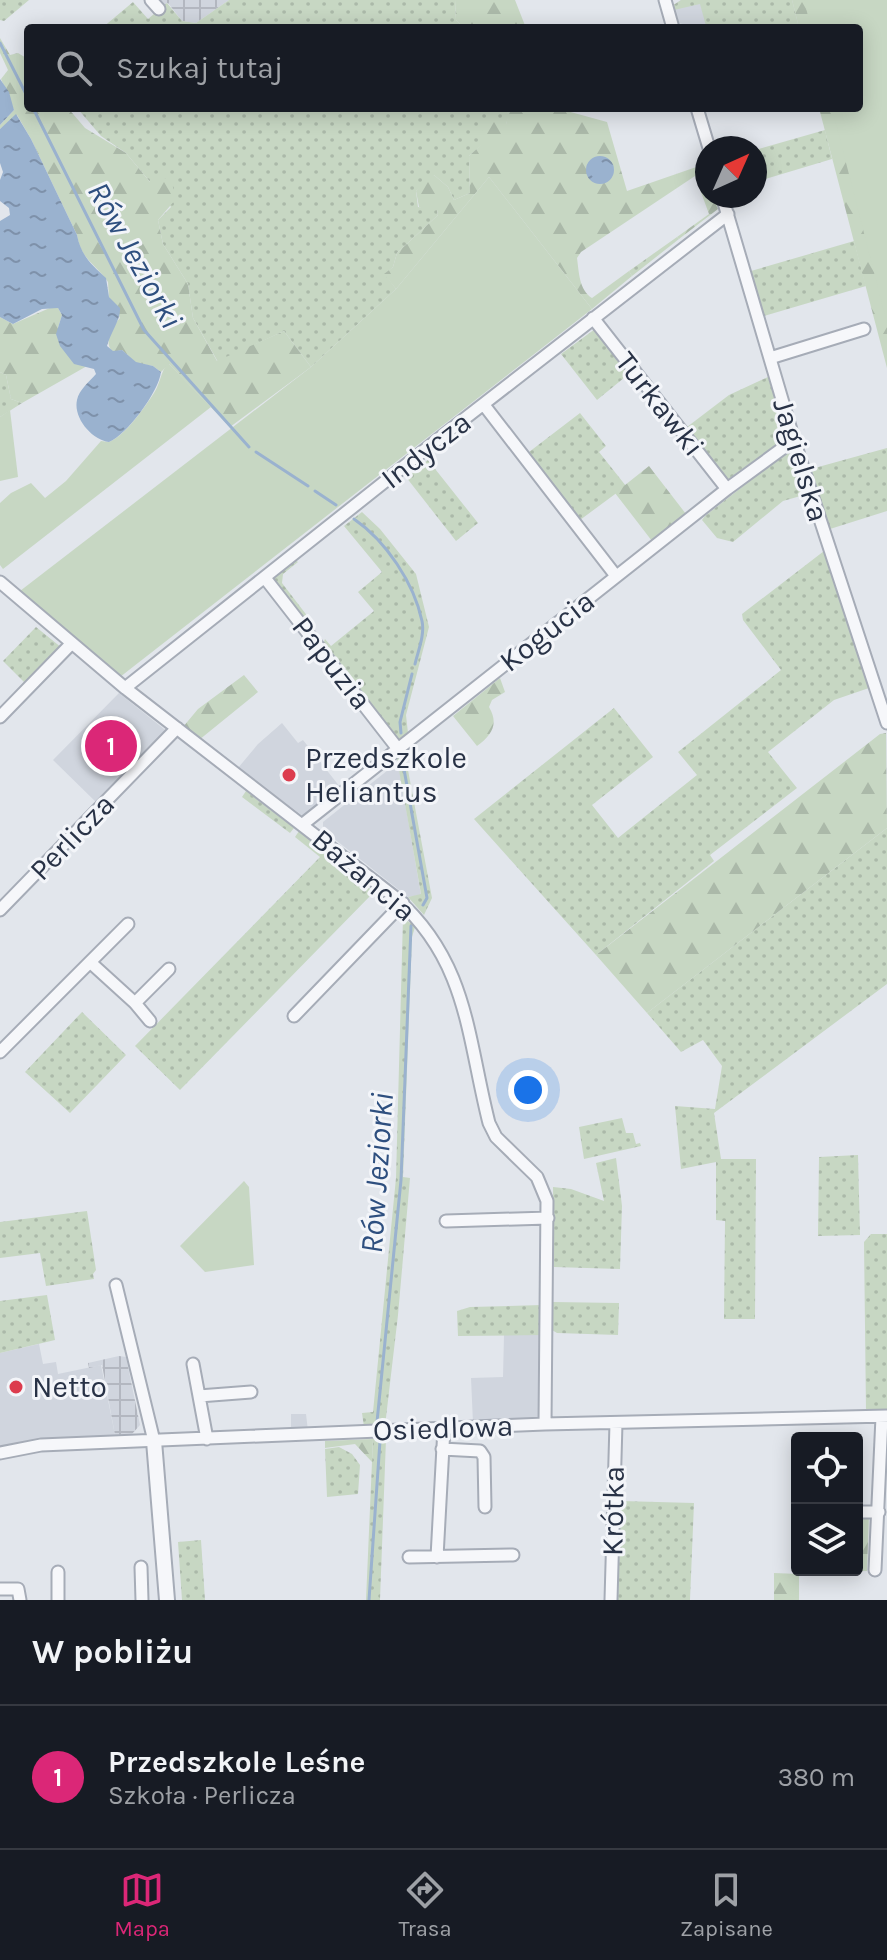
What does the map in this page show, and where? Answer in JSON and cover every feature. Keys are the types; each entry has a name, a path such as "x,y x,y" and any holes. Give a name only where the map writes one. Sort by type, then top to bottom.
{"street":[{"path":"665,0 672,24"},
{"path":"698,112 705,136"},
{"name":"Jagielska","path":"726,208 794,440 887,723"},
{"name":"Indycza","path":"125,688 728,214"},
{"name":"Turkawki","path":"593,318 727,489"},
{"path":"770,358 864,329"},
{"path":"484,405 616,576"},
{"name":"Kogucia","path":"303,824 727,489 794,440"},
{"name":"Papuzia","path":"265,578 398,749"},
{"name":"Bażancia","path":"0,582 125,688 403,903 422,922 442,951 454,974 489,1123 496,1137 537,1177 547,1201 543,1218 545,1424"},
{"path":"0,717 71,644"},
{"name":"Perlicza","path":"0,910 177,728"},
{"path":"294,1016 403,903"},
{"path":"0,1052 128,924"},
{"path":"91,963 150,1021"},
{"path":"135,1003 169,969"},
{"path":"446,1221 543,1218"},
{"path":"116,1285 154,1441 167,1600"},
{"path":"193,1364 207,1439"},
{"path":"199,1396 251,1392"},
{"path":"875,1570 884,1416"},
{"name":"Osiedlowa","path":"0,1453 41,1445 444,1428 884,1416"},
{"name":"Krótka","path":"611,1600 616,1423"},
{"path":"437,1557 444,1428"},
{"path":"442,1449 480,1451 484,1457 485,1507"},
{"path":"863,1512 879,1512"},
{"path":"409,1557 513,1555"},
{"path":"141,1567 142,1600"},
{"path":"58,1572 58,1600"},
{"path":"0,1589 18,1589 20,1600"}],"shaded area":[{"path":"160,0 229,0 196,23 182,21 168,3 164,5"},
{"path":"681,0 792,0 798,24 683,24 678,23 672,6"},
{"path":"119,693 169,733 99,805 53,760"},
{"name":"Przedszkole Heliantus","path":"282,723 298,743 303,740 340,787 303,816 238,768 258,744"},
{"path":"398,762 421,895 408,897 323,830 323,822"},
{"path":"504,1335 542,1335 540,1415 534,1421 520,1422 515,1419 511,1422 473,1423 471,1378 503,1377"},
{"path":"39,1344 43,1364 56,1362 58,1374 101,1365 115,1435 17,1443 0,1448 0,1353"},
{"path":"126,1357 140,1425 132,1434 115,1435 102,1365 89,1368 88,1363"},
{"path":"291,1414 306,1414 308,1431 291,1432"}],"green space":[{"path":"0,0 29,0 4,21 0,20"},
{"path":"229,0 455,0 456,20 460,24 107,24 133,2 148,19 167,3 182,21 196,23"},
{"path":"455,0 515,0 524,24 460,24 456,20"},
{"path":"681,0 792,0 798,24 705,24 700,4 674,10 672,6"},
{"path":"792,0 887,0 887,368 820,112 863,112 863,24 798,24"},
{"path":"804,0 887,0 887,323 833,112 863,112 863,24 810,24"},
{"path":"0,38 10,55 18,53 24,57 24,112 71,112 85,128 126,153 150,182 163,177 172,183 176,199 158,220 163,244 188,284 193,318 217,361 284,331 311,367 230,427 169,364 161,372 153,366 136,363 122,350 113,352 110,349 112,330 120,318 109,297 108,282 82,250 17,115 0,129 14,110 1,79 8,70 0,53"},
{"path":"80,112 510,113 506,124 469,156 470,193 454,200 448,187 434,175 416,191 418,207 437,210 438,215 397,253 393,267 385,274 396,289 311,367 284,331 218,362 193,318 188,284 163,244 158,220 171,207 126,153 101,136"},
{"path":"506,112 571,112 607,122 627,191 695,167 695,176 581,252 577,258 580,280 592,298 629,271 632,276 592,309 489,177 396,289 384,274 393,267 397,253 438,215 437,210 426,211 419,207 416,191 428,176 434,175 448,187 454,200 470,193 469,156 481,145 481,132 491,120 506,124 509,113"},
{"path":"825,130 832,159 767,178 767,147"},
{"path":"489,177 592,309 120,677 20,591 311,367 396,289"},
{"path":"707,208 718,208 679,239 677,237 709,214"},
{"path":"677,237 679,239 632,276 629,271"},
{"path":"854,241 866,286 764,316 751,271"},
{"path":"52,307 58,308 62,315 58,328 87,366 22,403 11,399 6,375 0,372 0,317 13,324"},
{"path":"595,329 630,373 597,400 561,354"},
{"path":"168,363 211,407 3,569 0,565 0,503 11,493 31,483 45,498 66,481 101,441 109,442 122,434 154,393"},
{"path":"0,372 6,375 11,399 22,403 0,417"},
{"path":"768,377 787,437 727,480 687,427 729,395"},
{"path":"10,410 18,477 0,481 0,417"},
{"path":"580,413 606,446 599,452 626,486 580,520 529,452"},
{"path":"887,448 887,511 830,529 811,469"},
{"path":"789,450 804,495 783,501 733,542 717,538 702,520 705,516"},
{"path":"428,460 478,523 456,541 406,477"},
{"path":"649,466 686,514 652,541 615,493"},
{"path":"362,512 380,529 416,574 429,627 406,715 408,733 399,739 323,644 325,639 331,646 374,611 358,592 382,572 344,526"},
{"path":"824,551 869,688 834,700 768,752 797,788 710,855 714,861 596,955 474,819 614,708 653,757 592,805 618,838 697,775 678,752 781,670 743,620 742,614"},
{"path":"295,560 298,562 283,574 282,583 315,626 311,629 273,578"},
{"path":"36,627 62,648 27,685 3,661"},
{"path":"244,675 258,692 199,740 183,727 198,709"},
{"path":"500,678 505,692 492,700 489,707 494,724 487,738 477,746 453,716"},
{"path":"886,733 887,828 647,1013 596,955 880,734"},
{"path":"405,754 432,898 424,915 408,897 421,894 397,759"},
{"path":"246,791 294,828 290,833 242,797"},
{"path":"887,828 887,984 714,1113 721,1159 756,1159 755,1319 724,1319 725,1221 716,1220 716,1162 681,1169 675,1106 715,1109 722,1066 703,1040 681,1052 647,1013"},
{"path":"299,831 374,892 180,1090 135,1046 320,857 295,837"},
{"path":"403,917 415,927 412,937 403,1177 410,1178 385,1426 364,1427 362,1413 373,1412 396,1178"},
{"path":"82,1012 126,1055 70,1113 25,1072"},
{"path":"622,1118 626,1133 633,1133 636,1144 640,1143 641,1146 584,1159 579,1127"},
{"path":"858,1155 860,1235 818,1236 819,1157"},
{"path":"616,1158 622,1206 620,1269 554,1267 553,1187 571,1189 604,1201 596,1163"},
{"path":"244,1181 249,1187 254,1265 205,1272 180,1246"},
{"path":"87,1211 96,1270 94,1279 46,1286 40,1253 0,1258 0,1222"},
{"path":"871,1234 887,1234 887,1410 866,1410 864,1242"},
{"path":"47,1295 55,1340 0,1353 0,1301"},
{"path":"553,1302 619,1303 618,1335 557,1333 552,1330"},
{"path":"542,1305 542,1335 458,1336 457,1311 470,1307"},
{"path":"373,1439 386,1439 380,1600 366,1600"},
{"path":"373,1439 372,1462 355,1444 325,1448 325,1441"},
{"path":"339,1447 352,1454 360,1465 358,1494 327,1497 325,1449"},
{"path":"621,1501 694,1503 690,1600 618,1600"},
{"path":"863,1515 869,1515 867,1571 863,1571"},
{"path":"201,1540 205,1600 182,1600 178,1542"},
{"path":"774,1573 799,1576 799,1600 774,1600"}],"water":[{"path":"0,79 9,92 14,110 0,125"},
{"path":"16,114 31,139 84,254 106,278 109,297 120,308 107,346 113,351 122,350 136,362 153,366 161,372 155,390 141,412 109,442 90,433 78,414 78,396 96,374 94,369 74,364 60,346 56,334 62,315 58,308 42,309 13,324 0,317 0,221 10,215 9,208 0,201 3,172 0,129"},
{"path":"600,156 610,160 614,170 610,180 600,184 590,180 586,170 590,160"}],"waterway":[{"name":"Rów Jeziorki","path":"0,43 24,90"},
{"name":"Rów Jeziorki","path":"35,112 144,330 249,447"},
{"name":"Rów Jeziorki","path":"256,452 308,486"},
{"name":"Rów Jeziorki","path":"315,491 336,505"},
{"name":"Rów Jeziorki","path":"354,519 387,551 412,592 423,626 415,664"},
{"name":"Rów Jeziorki","path":"401,733 400,722 412,674"},
{"name":"Rów Jeziorki","path":"402,758 427,898 423,905"},
{"name":"Rów Jeziorki","path":"377,1422 401,1180 411,926"},
{"path":"369,1600 380,1441"}],"place":[{"name":"Przedszkole Leśne","path":"111,746"},
{"name":"Przedszkole Heliantus","path":"289,775"},
{"name":"Netto","path":"16,1387"}]}
